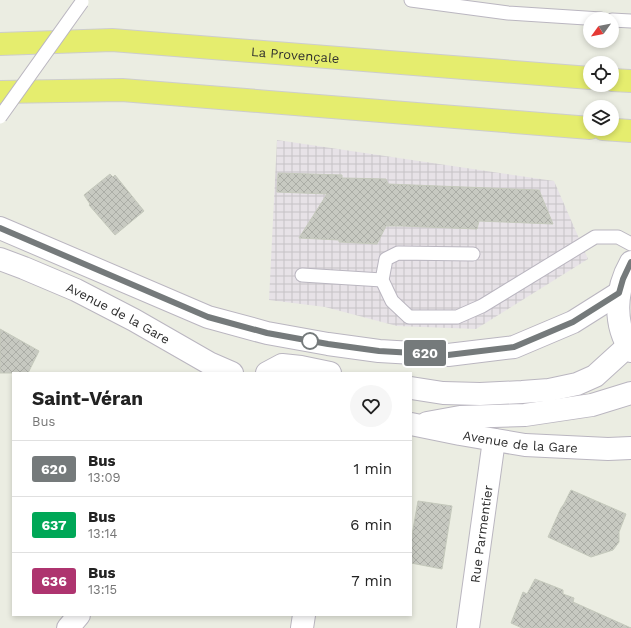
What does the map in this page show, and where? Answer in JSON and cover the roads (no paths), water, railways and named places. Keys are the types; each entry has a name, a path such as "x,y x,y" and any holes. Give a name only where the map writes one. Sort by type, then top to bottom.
{"highway":[{"name":"La Provençale","path":"0,44 112,40 583,77"},
{"path":"619,80 631,81"},
{"path":"0,92 122,90 583,127"},
{"path":"619,130 631,131"}],"main road":[{"name":"Avenue de la Gare","path":"0,228 208,317 267,333 379,351 448,355 514,347 573,322 619,293"},
{"name":"Avenue de la Gare","path":"0,259 76,290 134,320 209,363 230,372"},
{"path":"412,388 443,393 480,394 522,392 549,390 577,384 595,376 629,349 622,332 618,316 619,293 623,279 631,262"},
{"path":"269,372 282,365 325,372"},
{"path":"413,424 460,417 525,415 592,406 631,393"},
{"name":"Avenue de la Gare","path":"413,424 460,434 526,445 608,450 631,448"},
{"name":"Rue Parmentier","path":"468,628 494,440"},
{"path":"68,628 77,616"},
{"path":"302,628 304,616"}],"lane":[{"path":"411,0 508,13 583,18"},
{"path":"0,117 84,1"},
{"path":"619,20 631,21"},
{"path":"473,254 398,253 386,259 382,280 392,301 409,317 457,316 482,306 595,237 618,237 631,244"},
{"path":"0,252 24,268"},
{"path":"302,275 382,280"}]}
